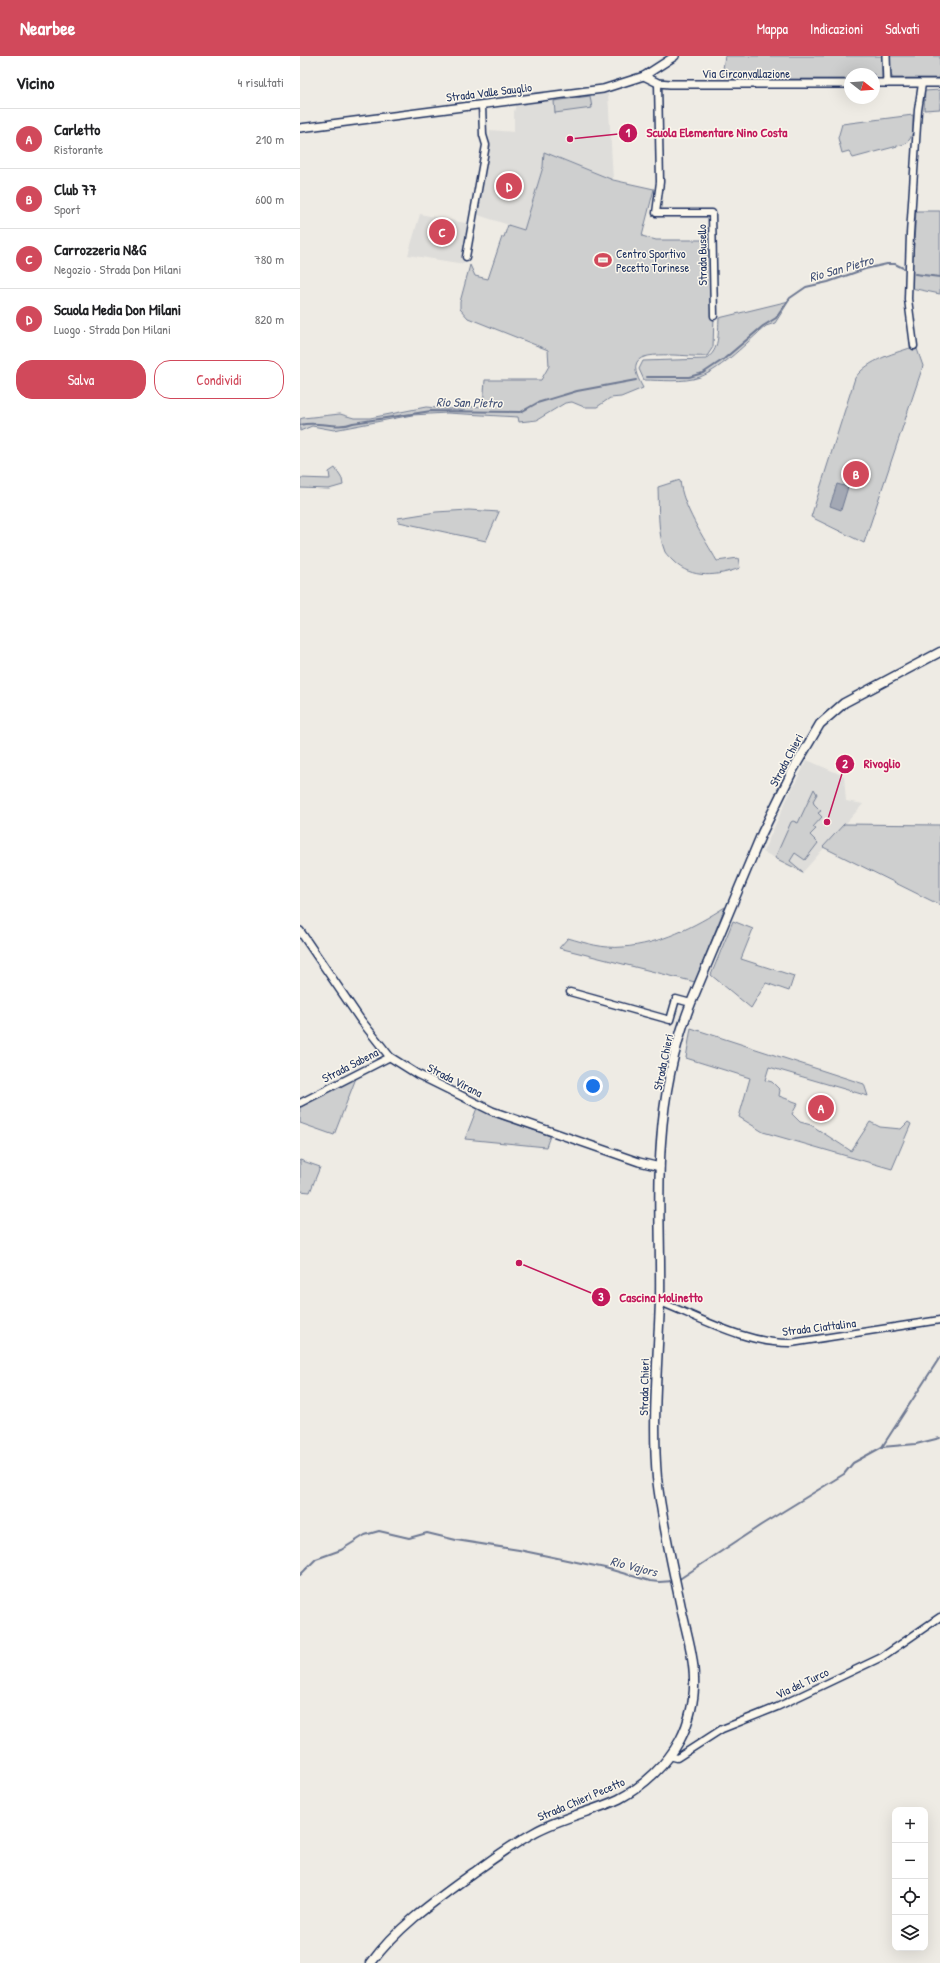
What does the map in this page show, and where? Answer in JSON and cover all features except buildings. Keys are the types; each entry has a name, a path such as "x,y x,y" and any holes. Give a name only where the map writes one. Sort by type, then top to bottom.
{"main road":[{"name":"Strada Chieri","path":"674,1575 664,1527 655,1445 656,1362 660,1302 661,1141 671,1076 684,1023 762,833 793,770 820,724 844,703 940,652"},
{"name":"Strada Chieri Pecetto","path":"371,1963 390,1940 416,1916 509,1848 556,1821 619,1799 638,1787 656,1772 669,1756 679,1741 686,1726 694,1681 692,1658 674,1575"}],"street":[{"name":"Strada Valle Sauglio","path":"300,128 603,89 644,76 675,56"},
{"path":"886,56 887,83"},
{"name":"Via Circonvallazione","path":"644,76 658,83 844,84"},
{"name":"Strada Busello","path":"658,83 660,182 656,213 712,213 714,316"},
{"path":"880,83 940,83"},
{"path":"914,346 908,299 910,234 918,110 922,84"},
{"path":"466,257 486,145 483,135 482,105"},
{"name":"Strada Virana","path":"300,930 360,1020 390,1057 417,1074 492,1111 639,1162 660,1167"},
{"path":"570,992 670,1020 676,999 691,1003"},
{"name":"Strada Sabena","path":"300,1103 390,1057"},
{"name":"Strada Ciattalina","path":"660,1302 747,1336 772,1344 791,1343 940,1320"},
{"name":"Via del Turco","path":"669,1756 677,1758 722,1729 777,1706 882,1657 940,1616"}],"shaded area":[{"path":"725,56 882,56 882,79 880,79 880,68 844,68 844,79 735,79 722,75"},
{"path":"889,56 940,56 940,78 893,78 891,75"},
{"path":"940,90 940,109 924,110 925,91"},
{"path":"608,93 613,180 544,152 543,167 524,230 478,215 489,149 490,130 514,132 514,112 516,105"},
{"path":"590,96 592,108 555,113 554,101"},
{"path":"913,115 912,135 905,144 853,158 849,151 842,153 838,138 842,124"},
{"name":"Centro Sportivo Pecetto Torinese","path":"544,152 613,180 654,189 642,236 656,240 712,240 714,316 713,347 707,356 659,355 641,358 637,362 636,368 637,375 643,388 621,397 610,398 597,407 584,407 572,402 565,403 537,420 519,422 518,417 447,413 412,415 334,430 312,426 300,431 300,419 303,418 340,414 354,418 370,418 426,407 449,409 483,406 485,380 541,380 549,366 548,350 468,318 460,309 460,302 470,265 475,276 488,279 502,237 504,237 508,225 524,230 543,167"},
{"path":"916,211 940,211 940,294 911,288"},
{"path":"420,214 470,224 464,264 408,255"},
{"path":"789,301 775,323 766,326 726,361 709,373 700,377 686,380 644,380 639,369 643,361 706,359 711,355 716,346 719,318"},
{"path":"916,346 923,366 864,543 811,517 855,378 861,371 875,361"},
{"path":"335,468 342,479 343,485 329,489 300,488 300,478 330,479 329,472"},
{"path":"680,480 689,511 717,561 738,558 740,568 723,573 705,575 697,574 680,567 665,552 662,544 660,528 658,487"},
{"path":"837,484 848,487 841,510 830,506"},
{"path":"469,510 499,512 486,541 399,522 398,518 436,512"},
{"path":"807,760 844,776 846,801 863,804 803,872 763,852 787,799"},
{"path":"814,789 817,794 813,801 821,811 818,813 822,817 813,827 816,829 810,835 818,843 805,860 795,853 790,861 803,872 775,858 791,822 793,821 798,823"},
{"path":"844,824 940,825 940,905 823,847"},
{"path":"725,907 695,982 559,948 568,938 609,947 623,947 650,942 689,928"},
{"path":"733,921 753,929 741,959 794,976 789,991 766,983 751,1008 711,975"},
{"path":"691,1028 864,1084 868,1096 769,1067 765,1080 772,1082 780,1090 779,1096 798,1103 792,1114 800,1122 811,1125 851,1151 870,1122 880,1127 901,1129 908,1122 911,1124 892,1169 763,1132 739,1117 750,1078 686,1058"},
{"path":"356,1078 334,1135 300,1123 300,1107"},
{"path":"477,1108 495,1117 550,1136 546,1147 465,1139"},
{"path":"300,1160 320,1167 310,1192 300,1191"}],"waterway":[{"name":"Rio San Pietro","path":"647,377 689,377 703,373 724,359 763,326 776,318 790,298 806,287 887,264 895,264 903,268"},
{"name":"Rio San Pietro","path":"915,274 940,277"},
{"name":"Rio San Pietro","path":"300,425 313,424 340,426 431,411 521,412 537,403 577,391 636,380"},
{"path":"882,1447 940,1357"},
{"name":"Rio Vajors","path":"678,1580 761,1525 844,1474 853,1463 882,1447 916,1444 940,1438"},
{"name":"Rio Vajors","path":"300,1575 316,1559 341,1550 365,1535 379,1531 409,1538 427,1533 456,1540 519,1550 605,1568 650,1581 674,1581"}],"place":[{"name":"Scuola Elementare Nino Costa","path":"570,139"},
{"name":"Scuola Media Don Milani","path":"509,186"},
{"name":"Carrozzeria N&G","path":"442,232"},
{"name":"Centro Sportivo Pecetto Torinese","path":"603,260"},
{"name":"Club 77","path":"856,474"},
{"name":"Rivoglio","path":"827,822"},
{"name":"Carletto","path":"821,1108"},
{"name":"Cascina Molinetto","path":"519,1263"}]}
